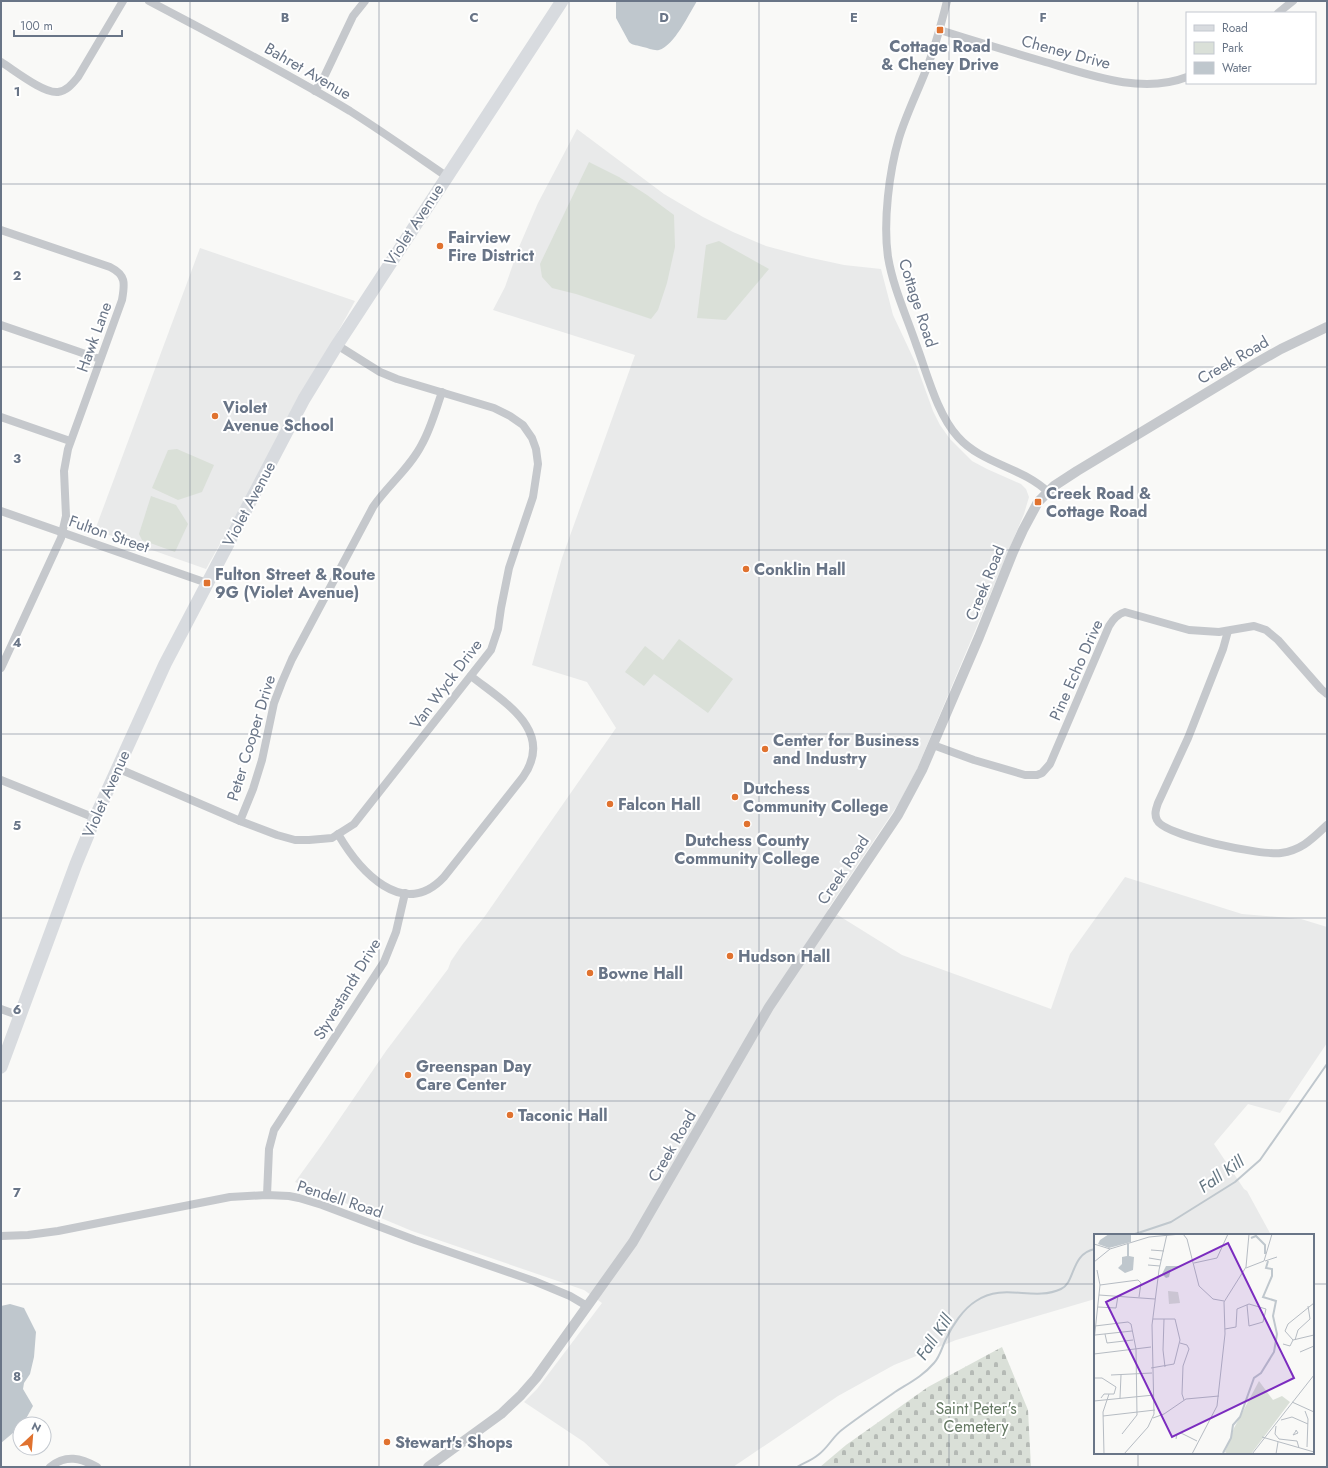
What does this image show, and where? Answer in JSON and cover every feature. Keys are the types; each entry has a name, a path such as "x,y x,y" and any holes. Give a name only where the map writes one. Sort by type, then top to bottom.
{"main road":[{"name":"Violet Avenue","path":"1,1067 76,864 95,818 165,664 207,583 304,399 446,176 562,1"}],"street":[{"path":"1,62 51,92 63,91 78,77 123,1"},
{"name":"Bahret Avenue","path":"149,1 315,91 374,126 446,176"},
{"path":"315,91 325,75 353,16 365,1"},
{"name":"Cottage Road","path":"947,1 940,30 926,72 904,125 895,153 891,174 887,217 887,250 890,267 897,291 935,396 950,427 970,448 1032,480 1048,492"},
{"path":"1279,12 1293,1"},
{"name":"Cheney Drive","path":"940,30 1093,76 1130,83 1158,84 1186,77"},
{"name":"Hawk Lane","path":"1,230 110,267 118,271 124,282 122,300 68,449 64,471 66,516 62,533 28,612 1,668"},
{"path":"1,325 100,359"},
{"name":"Creek Road","path":"428,1467 483,1429 514,1402 536,1378 619,1262 646,1221 774,999 901,809 917,780 982,631 1018,541 1034,508 1048,492 1060,482 1086,465 1225,381 1281,349 1327,327"},
{"name":"Van Wyck Drive","path":"117,768 240,822 277,835 295,840 332,838 354,824 492,650 509,568 533,497 538,464 536,449 532,438 523,425 494,408 397,379 380,372 337,345"},
{"name":"Peter Cooper Drive","path":"240,822 253,789 262,760 274,703 292,659 373,507 381,495 403,472 422,445 442,392"},
{"path":"1,417 70,441"},
{"name":"Fulton Street","path":"1,512 207,583"},
{"name":"Pine Echo Drive","path":"933,745 986,764 1025,775 1037,775 1042,773 1050,764 1109,626 1113,620 1125,612 1189,630 1219,632 1228,631"},
{"path":"1327,694 1270,632 1254,626 1228,631 1223,649 1197,716 1158,803 1155,814 1160,825 1177,833 1250,852 1268,854 1281,853 1307,844 1327,825"},
{"path":"338,834 349,852 371,876 391,890 405,893 420,892 428,890 439,883 523,777 531,760 533,747 532,740 525,722 514,710 471,676"},
{"path":"1,780 95,818"},
{"name":"Styvestandt Drive","path":"267,1195 269,1149 274,1130 384,962 396,932 405,893"},
{"path":"1,1009 20,1016"},
{"name":"Pendell Road","path":"1,1236 44,1233 242,1196 267,1195 299,1198 322,1204 415,1240 547,1286 570,1296 587,1306"},
{"path":"50,1467 57,1462 70,1459 83,1460 97,1467"}],"shaded area":[{"name":"Dutchess Community College","path":"577,129 664,194 703,217 733,232 766,246 807,257 844,265 881,269 893,315 916,364 933,411 940,425 950,439 972,461 1021,484 1026,489 1029,497 1024,514 917,769 899,803 828,909 902,955 1051,1009 1070,954 1125,877 1242,914 1301,919 1327,927 1327,1043 1280,1113 1248,1104 1214,1144 1244,1189 1247,1191 1270,1234 1094,1234 1094,1299 956,1340 894,1365 838,1396 733,1467 611,1467 584,1442 524,1402 537,1389 602,1303 584,1290 412,1231 295,1182 386,1051 448,969 451,961 462,945 485,916 616,728 587,682 532,665 562,558 635,355 493,310 505,287 519,247 538,203"},
{"name":"Violet Avenue School","path":"200,248 355,301 206,569 95,530"}],"green space":[{"path":"589,162 619,177 674,215 675,247 667,283 658,310 651,319 576,294 552,288 542,277 540,264"},
{"path":"719,241 769,269 726,320 697,318 706,245"},
{"path":"177,449 214,465 202,492 178,500 152,488 168,450"},
{"path":"151,496 176,505 188,524 175,552 142,540 139,534"},
{"path":"679,639 733,679 708,713 654,674 644,686 625,672 645,646 663,660"},
{"name":"Saint Peter's Cemetery","path":"1002,1347 1028,1410 1031,1467 820,1467 846,1445 928,1387"}],"water":[{"path":"616,1 697,1 676,36 665,47 659,50 653,50 634,45 629,42 616,18"},
{"path":"10,1304 24,1308 36,1332 34,1357 30,1374 24,1383 23,1389 33,1406 27,1416 12,1416 12,1434 1,1443 1,1306"}],"waterway":[{"name":"Fall Kill","path":"1135,1234 1171,1222 1235,1182 1260,1160 1327,1064"},
{"name":"Fall Kill","path":"797,1467 816,1457 843,1429 930,1368 938,1358 955,1323 971,1304 997,1293 1008,1292 1040,1294 1061,1289 1066,1285 1081,1256 1094,1249"}],"place":[{"name":"Cottage Road & Cheney Drive","path":"940,30"},
{"name":"Fairview Fire District","path":"440,246"},
{"name":"Violet Avenue School","path":"215,416"},
{"name":"Creek Road & Cottage Road","path":"1038,502"},
{"name":"Conklin Hall","path":"746,569"},
{"name":"Fulton Street & Route 9G (Violet Avenue)","path":"207,583"},
{"name":"Center for Business and Industry","path":"765,749"},
{"name":"Dutchess Community College","path":"735,797"},
{"name":"Falcon Hall","path":"610,804"},
{"name":"Dutchess County Community College","path":"747,824"},
{"name":"Hudson Hall","path":"730,956"},
{"name":"Bowne Hall","path":"590,973"},
{"name":"Greenspan Day Care Center","path":"408,1075"},
{"name":"Taconic Hall","path":"510,1115"},
{"name":"Stewart's Shops","path":"387,1442"}]}
